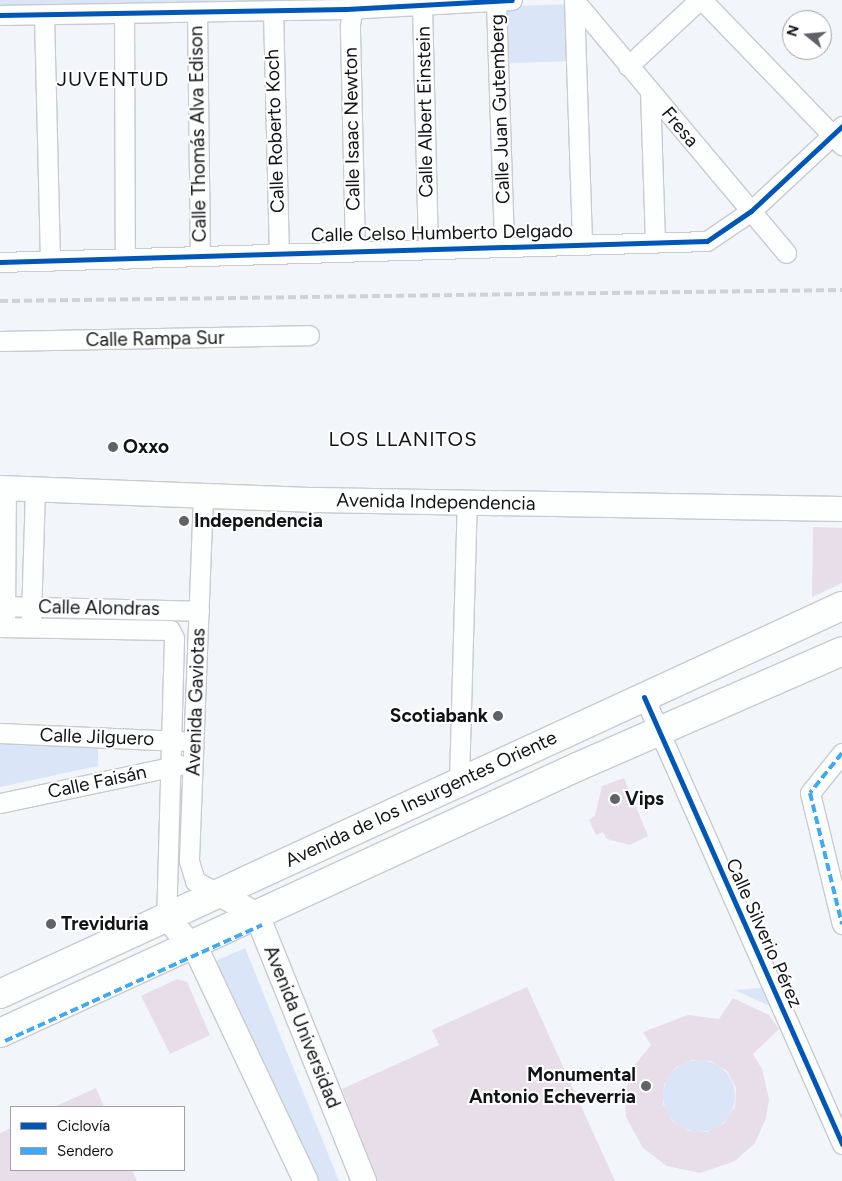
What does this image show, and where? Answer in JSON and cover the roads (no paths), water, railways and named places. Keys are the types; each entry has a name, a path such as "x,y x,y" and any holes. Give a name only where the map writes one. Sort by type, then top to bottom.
{"highway":[{"name":"Avenida de los Insurgentes Oriente","path":"0,994 842,606"},
{"name":"Avenida de los Insurgentes Oriente","path":"3,1037 194,951 577,767 659,734 842,651"}],"main road":[{"name":"Avenida Independencia","path":"3,488 467,502 842,509"},
{"path":"218,893 259,920"},
{"path":"166,917 194,951 306,1181"},
{"name":"Avenida Universidad","path":"259,920 364,1181"}],"street":[{"path":"574,0 582,245"},
{"name":"Fresa","path":"574,0 786,253"},
{"path":"628,66 701,0 839,135"},
{"path":"0,15 273,11 350,4 422,5 504,1"},
{"name":"Calle Juan Gutemberg","path":"504,1 504,247"},
{"name":"Calle Isaac Newton","path":"350,4 355,251"},
{"name":"Calle Albert Einstein","path":"422,5 428,249"},
{"name":"Calle Roberto Koch","path":"273,11 279,252"},
{"name":"Calle Thomás Alva Edison","path":"197,12 200,256"},
{"path":"124,14 125,258"},
{"path":"44,15 50,261"},
{"path":"650,91 655,243"},
{"name":"Calle Celso Humberto Delgado","path":"0,262 279,252 707,241 751,211 839,135"},
{"name":"Calle Rampa Sur","path":"0,341 309,335"},
{"path":"3,488 3,627"},
{"path":"31,628 35,488"},
{"name":"Avenida Gaviotas","path":"203,495 191,874 200,885 218,893"},
{"path":"459,781 467,502"},
{"name":"Calle Alondras","path":"2,606 199,611"},
{"name":"Calle Alondras","path":"3,627 170,630"},
{"name":"Avenida Gaviotas","path":"166,917 169,740 174,638 170,630"},
{"name":"Calle Silverio Pérez","path":"644,698 842,1144"},
{"name":"Calle Jilguero","path":"0,733 194,742"},
{"path":"842,753 810,793 842,924"},
{"name":"Calle Faisán","path":"0,803 170,766 194,764"}],"railway":[{"path":"0,301 842,290"}],"place":[{"name":"Oxxo","path":"113,447"},
{"name":"Independencia","path":"184,521"},
{"name":"Scotiabank","path":"498,716"},
{"name":"Vips","path":"615,799"},
{"name":"Treviduria","path":"51,924"},
{"name":"Monumental Antonio Echeverria","path":"646,1086"}],"district":[{"name":"JUVENTUD","path":"113,79"},
{"name":"LOS LLANITOS","path":"403,439"}]}
